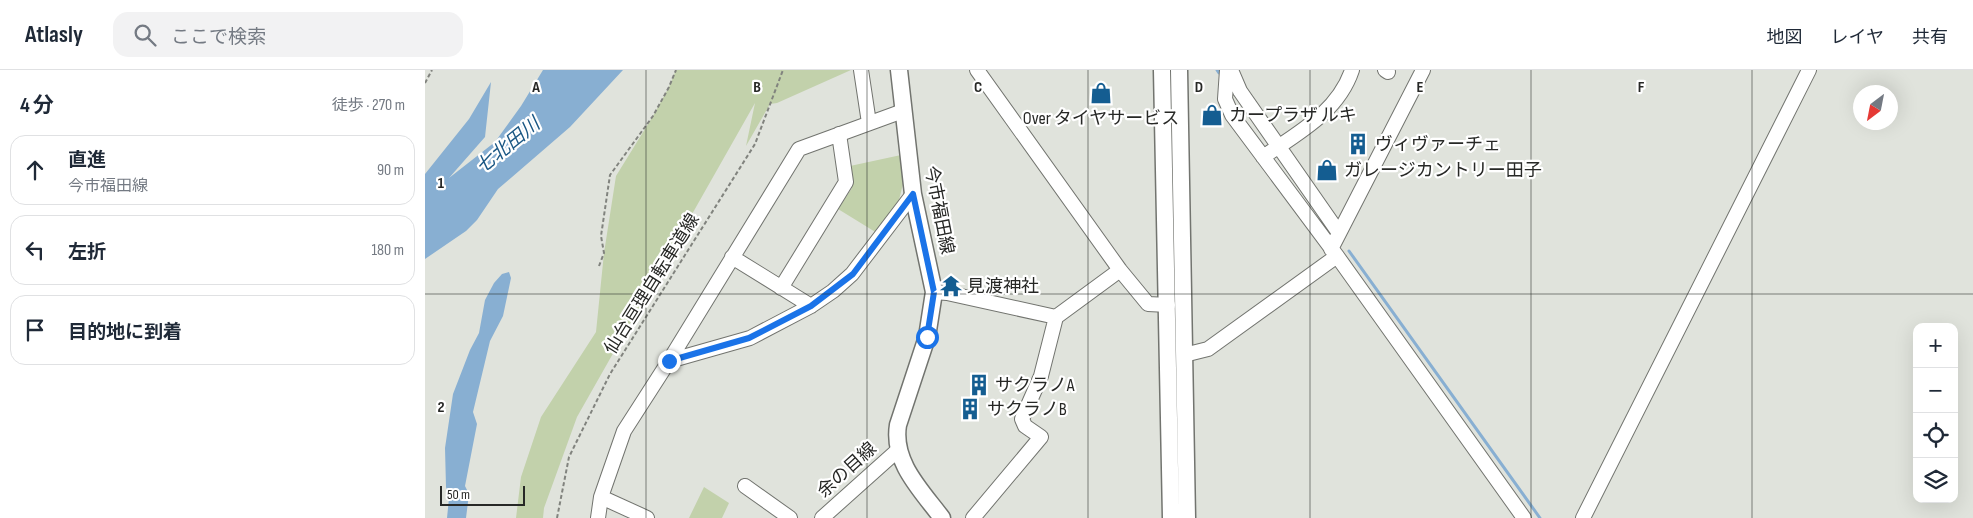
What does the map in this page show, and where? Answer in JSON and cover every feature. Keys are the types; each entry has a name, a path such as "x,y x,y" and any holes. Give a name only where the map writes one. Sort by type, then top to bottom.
{"main road":[{"name":"今市福田線","path":"899,70 913,194 934,292 927,337 898,425 896,438 898,450 907,472 942,518"},
{"path":"1162,70 1171,518"},
{"path":"1179,70 1187,518"}],"street":[{"path":"861,70 869,123"},
{"path":"977,70 1120,270 1148,304 1168,305"},
{"path":"1229,70 1240,91 1339,233"},
{"path":"1229,70 1225,99 1232,115 1334,252 1524,518"},
{"path":"1263,157 1320,117 1333,105 1344,89 1352,70"},
{"path":"1184,355 1208,349 1334,252 1339,233 1423,70"},
{"path":"1583,518 1809,70"},
{"path":"598,518 601,497 624,431 799,148 903,111"},
{"path":"781,288 846,182 839,134"},
{"path":"669,361 749,338 811,306 853,274 913,194"},
{"path":"732,257 811,306"},
{"path":"973,518 1041,437 1025,426 1023,419 1041,376 1056,317 1120,270"},
{"path":"934,292 947,293 1056,317"},
{"name":"余の目線","path":"822,518 898,450"},
{"path":"745,486 790,518"},
{"path":"601,497 647,518"}],"path":[{"path":"425,83 432,70"},
{"path":"599,266 604,253 601,236 610,175 653,116 676,70"},
{"name":"仙台亘理自転車道線","path":"557,518 569,456 610,374 755,144 783,70"}],"green space":[{"path":"676,70 851,70 777,103 770,104 746,146 755,103 577,417 544,508 543,518 516,518 521,477 541,417 596,332 604,253 616,176 653,116"},
{"path":"901,155 903,184 899,200 877,233 838,209 852,188 850,166"},
{"path":"704,487 729,503 722,518 689,518"}],"water":[{"name":"七北田川","path":"543,70 623,70 570,127 498,189 477,220 466,231 425,259 425,174 469,119 491,82 485,137 449,178 495,142 521,106"},
{"path":"509,272 511,278 503,316 490,341 473,412 477,424 465,486 469,494 466,518 447,518 449,498 446,487 445,448 453,394 470,350 479,333 485,300 494,283 502,274"}],"waterway":[{"path":"1349,251 1540,518"}],"place":[{"name":"Over タイヤサービス","path":"1101,93"},
{"name":"カープラザ ルキ","path":"1212,115"},
{"name":"ヴィヴァーチェ","path":"1358,144"},
{"name":"ガレージカントリー田子","path":"1327,170"},
{"name":"見渡神社","path":"951,286"},
{"name":"サクラノA","path":"979,385"},
{"name":"サクラノB","path":"970,409"}],"route":[{"path":"669,361 749,338 811,306 833,291 853,274 913,194 934,292 927,337"}]}
